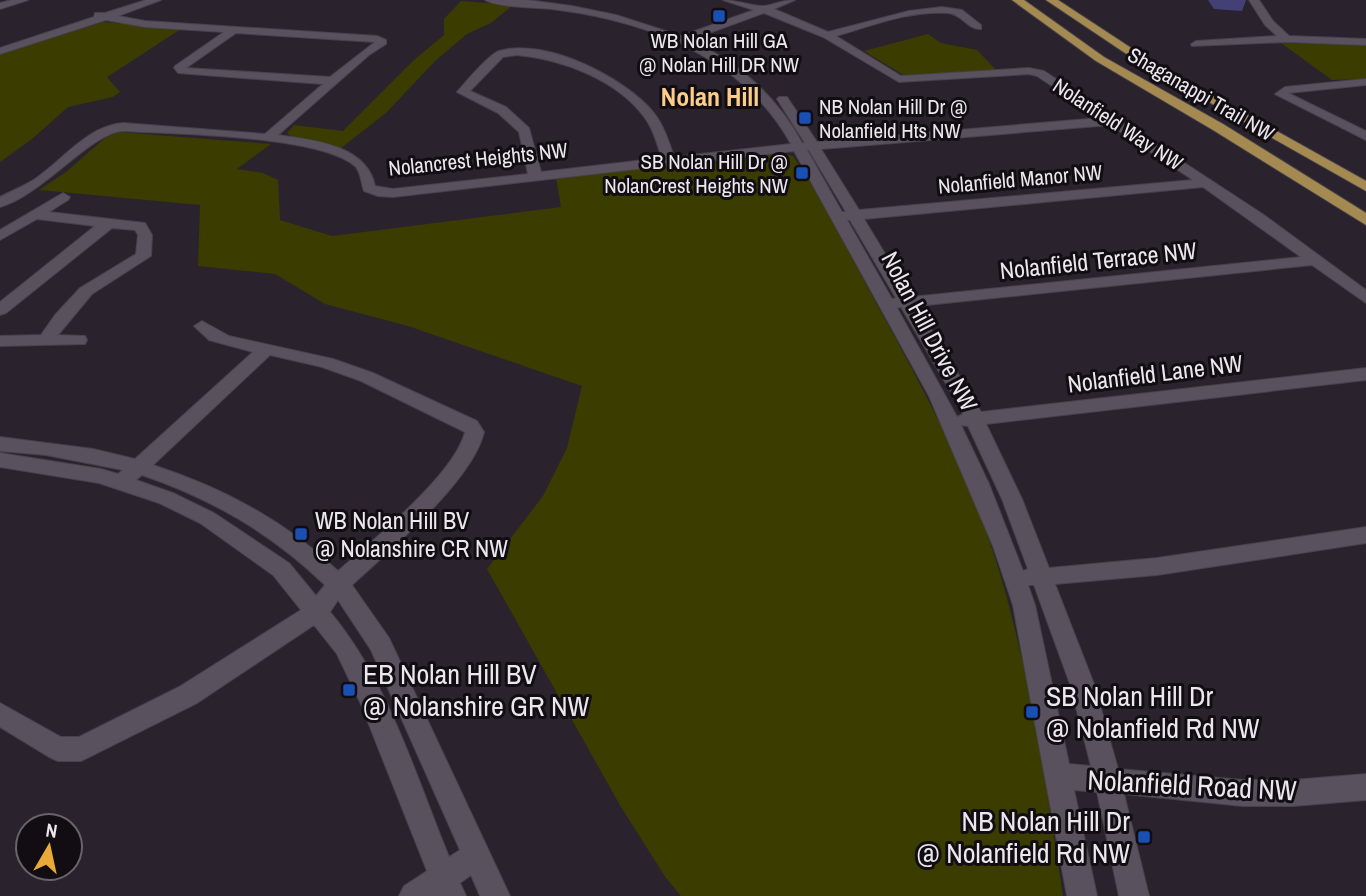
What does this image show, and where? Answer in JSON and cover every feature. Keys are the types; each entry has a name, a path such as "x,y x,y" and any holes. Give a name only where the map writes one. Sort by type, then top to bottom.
{"main road":[{"name":"Shaganappi Trail NW","path":"1017,0 1100,59 1218,127 1366,220"},
{"path":"1040,0 1067,11"},
{"name":"Shaganappi Trail NW","path":"1051,0 1144,61 1366,187"}],"street":[{"path":"0,6 23,0"},
{"path":"103,16 143,0"},
{"path":"0,49 156,0"},
{"name":"Nolan Hill Drive NW","path":"490,0 546,2 681,37 736,60 766,82 792,112 806,146 895,303 979,484 1014,577 1024,605 1082,896"},
{"name":"Nolanfield Way NW","path":"728,0 763,5 827,35 899,79 1029,71 1040,73 1206,183 1366,298"},
{"path":"681,37 763,5 790,0"},
{"path":"1254,0 1269,23 1286,39"},
{"path":"827,35 901,17 944,10 962,13 976,27"},
{"path":"103,16 145,24 377,39 383,42 365,53 268,138"},
{"path":"234,30 179,68 182,71 334,81"},
{"path":"1196,44 1286,39 1366,42"},
{"path":"535,175 525,131 502,110 463,92 500,54 508,51 519,51 573,65 619,87 648,113 657,127 669,160"},
{"path":"1366,82 1286,90 1281,94 1366,136"},
{"name":"Nolancrest Heights NW","path":"0,203 39,182 111,128 310,143 349,156 366,171 369,188 378,192 806,146 1111,121"},
{"name":"Nolanfield Manor NW","path":"846,216 1206,183"},
{"path":"0,236 63,197"},
{"path":"37,215 141,226 145,235 143,256 86,291 61,318 46,340"},
{"path":"0,310 110,223"},
{"name":"Nolanfield Terrace NW","path":"895,303 1315,260"},
{"name":"Nolan Hill Drive NW","path":"895,303 974,418 1012,499 1082,684 1134,896"},
{"path":"0,714 58,749 81,749 188,695 328,597 436,491 471,448 475,432 470,425 367,377 327,363 220,339 208,334 202,326"},
{"path":"0,341 79,340"},
{"path":"131,474 267,349"},
{"name":"Nolanfield Lane NW","path":"950,421 1366,374"},
{"path":"0,444 80,454 131,474 166,498 252,547 281,569 328,597 361,612 381,645 495,896"},
{"path":"0,460 181,480 233,503 307,555 328,597 345,647 372,701 447,887"},
{"path":"1014,577 1075,576 1366,536"},
{"name":"Nolanfield Road NW","path":"1060,776 1243,793 1293,793 1366,787"},
{"path":"414,896 447,887 477,855"}],"shaded area":[{"path":"461,1 513,5 491,23 467,34 434,62 386,113 341,148 292,137 287,133 294,125 343,131 414,60 444,35 444,19"},
{"path":"104,22 181,29 107,77 120,92 113,97 68,107 32,139 0,162 0,54"},
{"path":"928,34 941,43 977,50 997,71 905,76 864,51"},
{"path":"1281,43 1366,45 1366,79 1332,80"},
{"path":"118,132 271,144 237,169 263,173 278,180 280,220 332,236 561,207 556,178 782,153 793,156 823,205 926,397 961,470 991,545 1031,700 1063,896 681,896 666,878 621,807 487,569 543,496 567,448 582,386 408,326 325,304 275,274 198,266 200,205 39,190 66,172 105,138"}],"place":[{"name":"WB Nolan Hill GA @ Nolan Hill DR NW","path":"719,16"},
{"name":"NB Nolan Hill Dr @ Nolanfield Hts NW","path":"805,118"},
{"name":"SB Nolan Hill Dr @ NolanCrest Heights NW","path":"802,173"},
{"name":"WB Nolan Hill BV @ Nolanshire CR NW","path":"301,534"},
{"name":"EB Nolan Hill BV @ Nolanshire GR NW","path":"349,690"},
{"name":"SB Nolan Hill Dr @ Nolanfield Rd NW","path":"1032,712"},
{"name":"NB Nolan Hill Dr @ Nolanfield Rd NW","path":"1144,837"}],"district":[{"name":"Nolan Hill","path":"710,96"}]}
